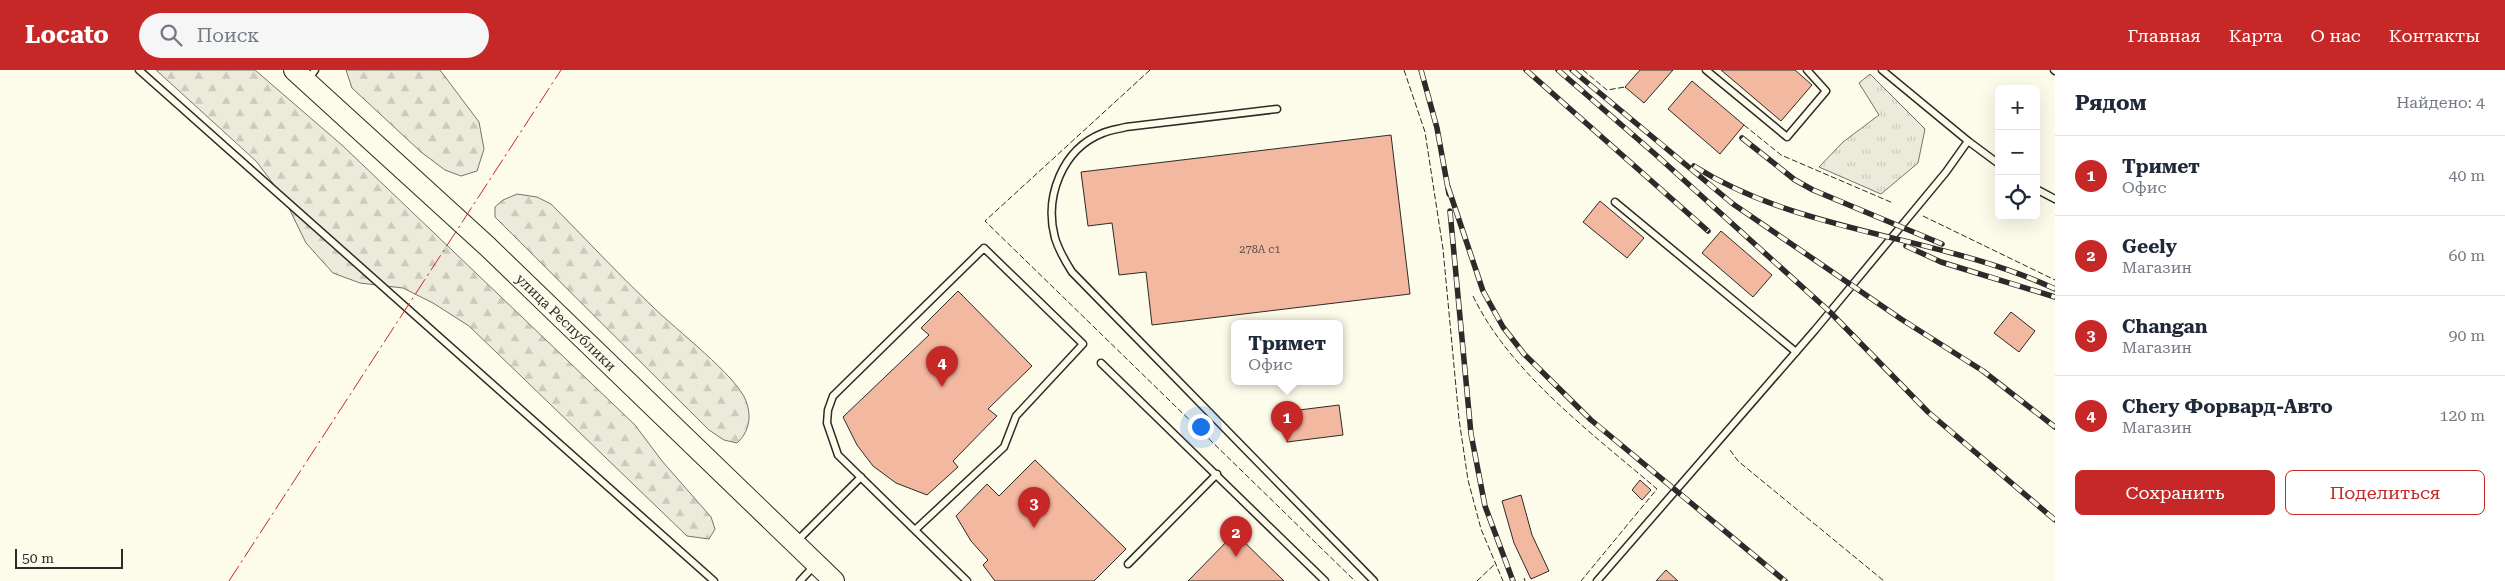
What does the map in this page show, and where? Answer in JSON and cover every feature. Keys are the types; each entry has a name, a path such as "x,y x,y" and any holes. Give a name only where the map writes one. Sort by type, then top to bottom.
{"main road":[{"name":"улица Республики","path":"305,74 834,581"}],"lane":[{"path":"139,70 714,581"},
{"path":"1706,70 1787,137 1826,91 1807,70"},
{"path":"1882,70 1995,161"},
{"path":"1277,109 1126,127 1103,133 1071,156 1063,168 1052,200 1055,238 1061,254 1072,272 1374,581"},
{"path":"1597,581 1796,352 1946,172 1968,141"},
{"path":"2040,191 2055,199"},
{"path":"1614,202 1796,352"},
{"path":"915,530 1004,447 1016,416 1083,344 984,248 833,396 828,410 827,423 838,455 967,581"},
{"path":"1101,363 1217,474 1324,581"},
{"path":"1128,564 1217,474"},
{"path":"795,543 861,477"},
{"path":"800,581 816,564"}],"green space":[{"path":"156,70 255,70 343,146 635,425 662,461 711,517 715,529 709,539 687,536 469,326 433,303 403,288 360,283 333,273 306,243 284,198 256,161"},
{"path":"346,70 440,70 479,122 484,149 477,171 461,176 445,170 421,152 352,88"},
{"path":"1870,74 1925,129 1918,163 1881,194 1819,167 1843,142 1879,115 1859,83"},
{"path":"517,194 537,197 551,204 640,294 731,379 746,401 749,413 747,429 737,443 724,440 709,430 495,217 495,207 503,200"}],"building":[{"path":"1640,70 1673,70 1644,103 1625,87"},
{"path":"1721,70 1795,70 1812,85 1781,121"},
{"path":"1692,81 1744,125 1720,154 1668,109"},
{"path":"1391,135 1410,294 1152,325 1146,272 1119,275 1112,223 1088,226 1081,172"},
{"path":"1600,201 1644,238 1627,258 1583,222"},
{"path":"1721,231 1772,275 1753,297 1702,253"},
{"path":"958,291 1032,366 988,409 997,416 953,461 958,467 927,495 896,483 873,466 857,445 843,417 929,335 921,328"},
{"path":"2011,312 2035,331 2019,352 1994,333"},
{"path":"1339,405 1343,435 1287,442 1283,412"},
{"path":"1035,460 1126,549 1094,581 995,581 983,565 988,560 971,541 956,516 987,484 999,496"},
{"path":"1640,480 1651,490 1642,500 1632,490"},
{"path":"1521,495 1532,535 1549,571 1531,579 1514,543 1502,501"},
{"path":"1235,533 1284,581 1188,581"},
{"path":"1666,570 1678,581 1656,581"}],"railway":[{"path":"1421,70 1437,128 1449,194"},
{"path":"1526,70 1708,231"},
{"path":"1558,70 1655,154 1830,312 1928,412 2055,520"},
{"path":"1572,70 1733,204 1901,319 1983,371 2055,427"},
{"path":"1742,138 1795,180 1813,190 1942,244"},
{"path":"1694,166 1736,189 1780,207 1826,221 1965,257 2011,271 2055,289"},
{"path":"1448,187 1483,291 1503,327 1524,354 1591,420 1785,581"},
{"path":"1450,211 1471,434 1485,506 1513,581"},
{"path":"1906,246 1941,262 2055,297"}],"fence":[{"path":"1150,70 985,221 1355,581"},
{"path":"1404,70 1425,132 1443,249 1459,419 1468,480 1481,529 1503,581"},
{"path":"1583,70 1607,90 1625,87"},
{"path":"1744,125 1781,155 1893,203"},
{"path":"1923,216 2055,280"},
{"path":"1473,296 1489,324 1508,351 1531,376 1580,424 1657,489 1581,581"},
{"path":"1730,450 1738,461 1884,581"},
{"path":"1477,581 1496,563"}],"power":[{"path":"229,581 561,70"}],"place":[{"name":"Chery Форвард-Авто","path":"942,387"},
{"name":"Тримет","path":"1287,442"},
{"name":"Changan","path":"1034,528"},
{"name":"Geely","path":"1236,557"}]}
